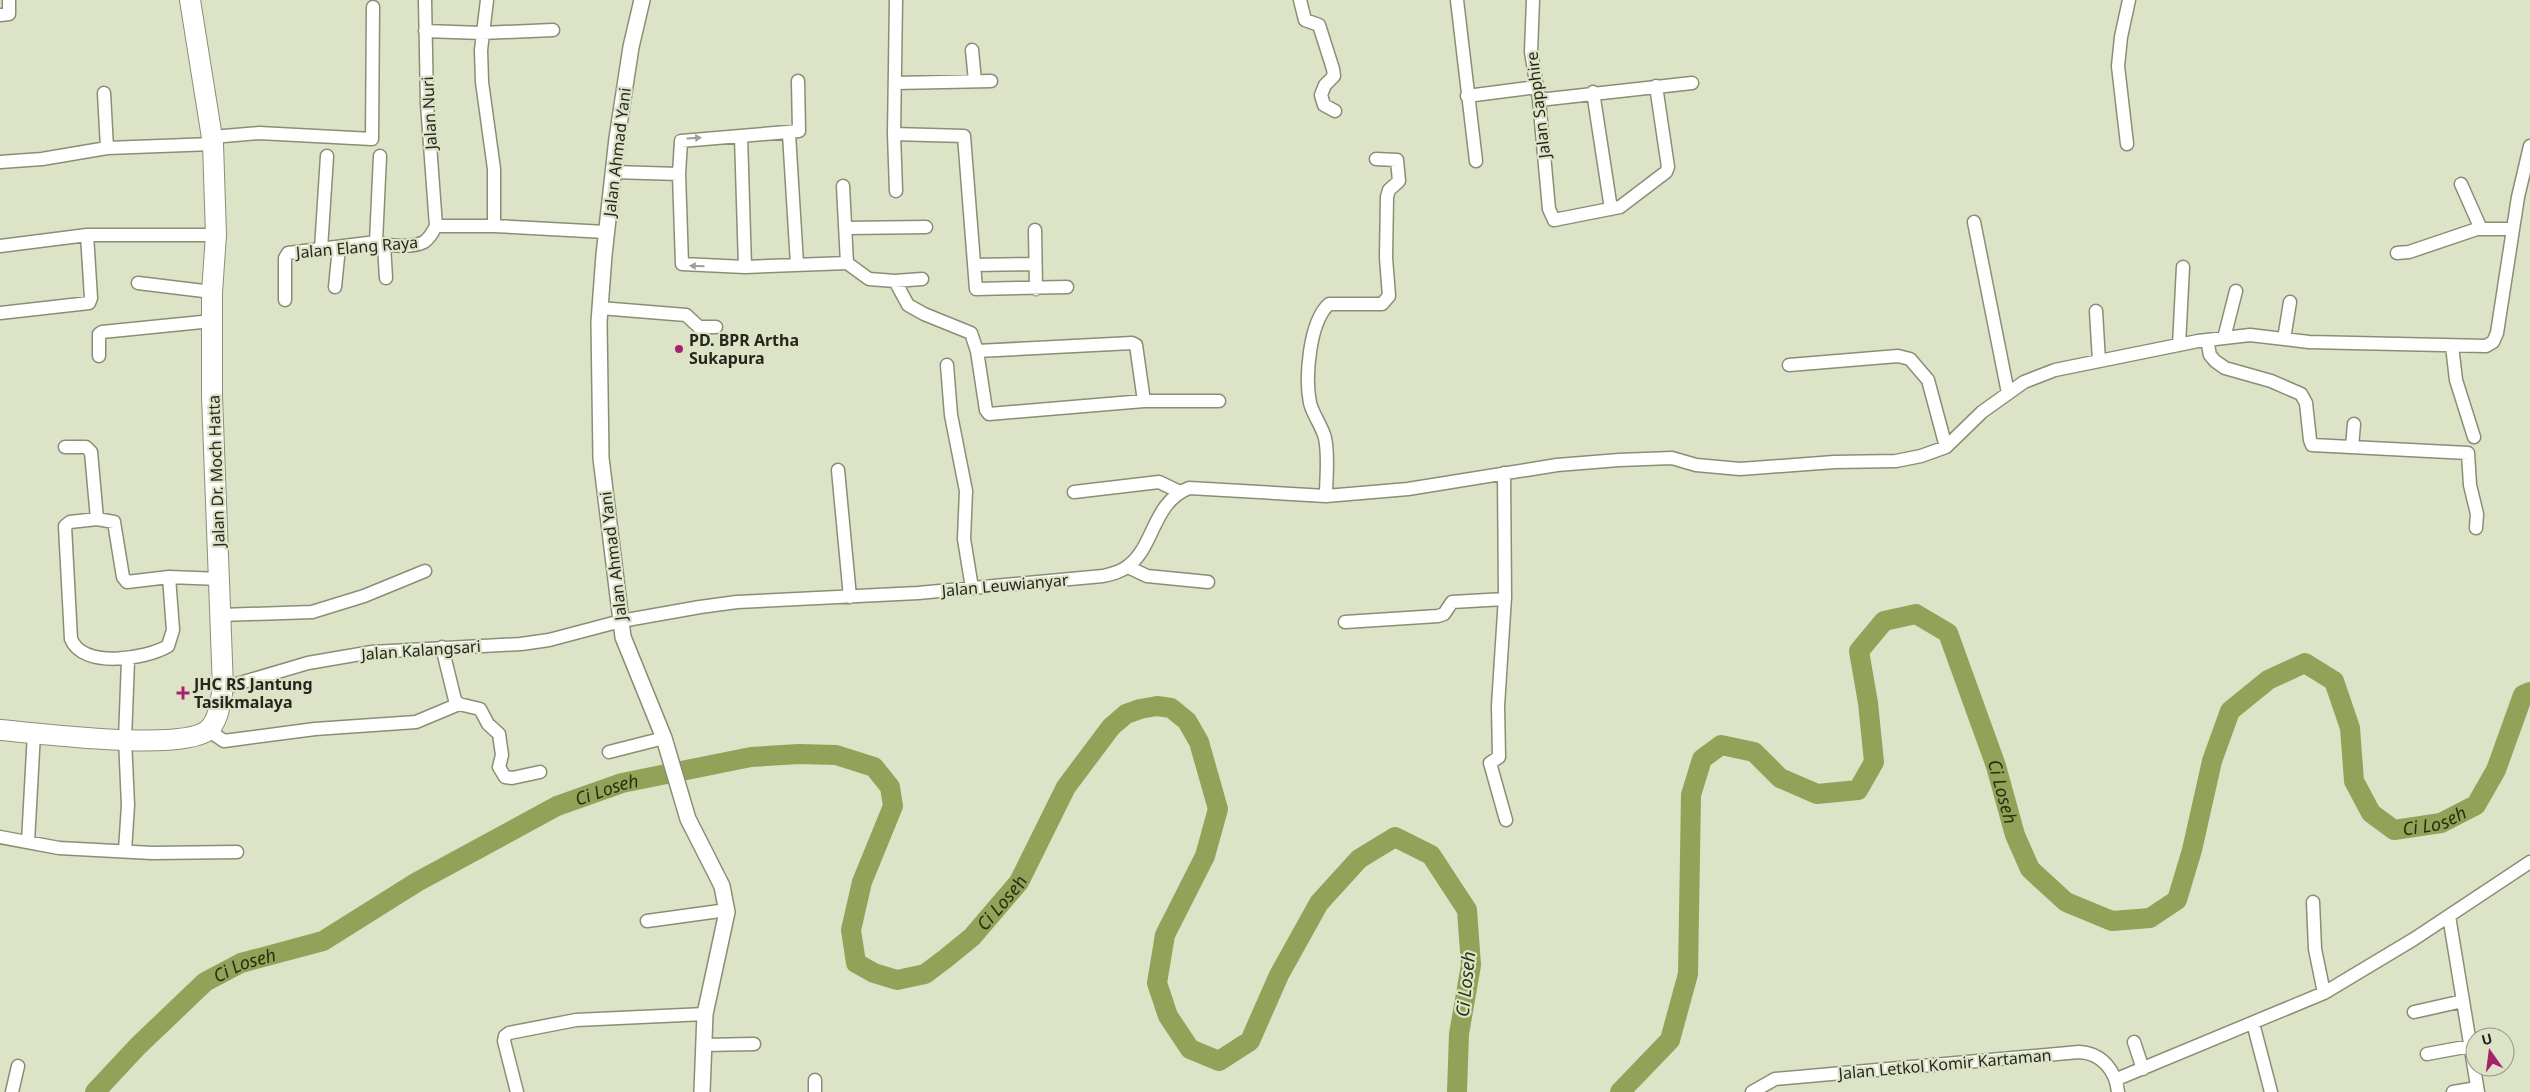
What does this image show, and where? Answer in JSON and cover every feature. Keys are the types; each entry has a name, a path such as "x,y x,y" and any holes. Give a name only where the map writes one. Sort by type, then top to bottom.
{"highway":[{"name":"Jalan Dr. Moch Hatta","path":"190,0 213,141 216,235 212,292 212,396 220,579 222,688 218,711 208,730"},
{"path":"0,730 171,741 199,736 208,730"}],"street":[{"path":"0,15 9,14 9,0"},
{"name":"Jalan Nuri","path":"425,0 427,104 436,226"},
{"path":"487,0 486,21 482,33 482,82 494,169 494,226"},
{"name":"Jalan Ahmad Yani","path":"642,0 631,47 606,232 600,308 600,442 620,621 625,644 664,738 676,784 692,826 722,886 727,910 705,1014 702,1092"},
{"path":"896,0 894,134 896,191"},
{"path":"1300,0 1305,20 1319,25 1334,69 1334,76 1325,85 1320,95 1324,105 1335,111"},
{"path":"1457,0 1476,160"},
{"name":"Jalan Sapphire","path":"1533,0 1531,52 1538,94 1551,217 1557,221 1611,210"},
{"path":"2127,144 2118,66 2129,0"},
{"path":"0,162 42,159 107,148 213,141 259,133 372,139 373,7"},
{"path":"425,31 482,33 553,30"},
{"path":"972,50 975,82"},
{"path":"798,81 800,130 789,134 682,140 679,174 682,264 745,267 847,263 869,279 895,281 922,278"},
{"path":"895,83 991,81"},
{"path":"1467,96 1593,92 1692,83"},
{"path":"1593,92 1611,210 1620,207 1666,172 1668,167 1656,86"},
{"path":"104,93 107,148"},
{"path":"789,134 797,264"},
{"path":"894,134 964,136 975,287 978,291 1067,287"},
{"path":"741,136 745,267"},
{"path":"1208,582 1148,576 1128,567 1136,560 1160,514 1170,500 1180,492 1199,487 1326,496 1408,489 1557,465 1619,460 1672,458 1696,465 1740,469 1834,462 1896,461 1920,456 1946,447 1982,412 2024,382 2055,370 2207,340 2250,335 2309,342 2481,347 2490,345 2495,340 2513,230 2524,198 2530,146"},
{"path":"321,249 327,156"},
{"path":"380,156 380,244 386,278"},
{"path":"1326,496 1328,459 1325,438 1310,403 1311,342 1318,321 1328,304 1382,304 1389,296 1386,258 1387,197 1389,190 1399,182 1400,178 1397,160 1376,159"},
{"path":"613,172 679,174"},
{"path":"2461,184 2482,228"},
{"path":"844,186 847,263"},
{"path":"1974,222 2008,393"},
{"path":"436,226 494,226 606,232"},
{"name":"Jalan Elang Raya","path":"285,300 286,254 339,247 422,242 436,226"},
{"path":"846,228 926,227"},
{"path":"2397,253 2409,252 2482,228 2513,230"},
{"path":"1035,230 1036,289"},
{"path":"0,246 87,234 216,235"},
{"path":"0,314 89,303 91,298 87,234"},
{"path":"334,287 339,247"},
{"path":"974,265 1035,264"},
{"path":"2179,346 2184,267"},
{"path":"895,281 908,305 924,314 971,333 977,351 986,410 989,414 1144,401 1219,400"},
{"path":"138,283 212,292"},
{"path":"2224,338 2236,291"},
{"path":"2284,340 2290,302"},
{"path":"600,308 686,315 699,327 716,327"},
{"path":"2096,311 2099,362"},
{"path":"99,356 99,334 102,332 212,321"},
{"path":"2207,340 2210,355 2225,368 2271,381 2301,394 2306,403 2312,445 2468,453 2471,461 2470,485 2477,514 2476,528"},
{"path":"977,351 1132,342 1136,345 1144,401"},
{"path":"2452,346 2456,380 2474,437"},
{"path":"1789,366 1898,356 1910,359 1928,380 1946,447"},
{"path":"947,365 954,432 966,491 964,539 972,588"},
{"path":"2352,447 2354,424"},
{"path":"65,446 86,447 91,452 97,519"},
{"path":"838,470 850,597"},
{"path":"1504,473 1505,599 1498,706 1499,757 1490,763 1506,820"},
{"path":"1074,492 1159,482 1180,492"},
{"path":"170,577 173,630 172,640 168,646 160,651 128,660 88,654 74,647 71,639 65,526 70,522 97,519 114,522 123,577 127,582 170,577 220,579"},
{"name":"Jalan Leuwianyar","path":"620,621 737,602 850,597 972,588 1103,576 1128,567"},
{"path":"221,615 312,612 364,596 425,571"},
{"path":"1345,622 1438,616 1444,614 1452,602 1505,599"},
{"name":"Jalan Kalangsari","path":"222,688 308,663 372,652 442,646 521,644 549,640 620,621"},
{"path":"442,646 455,700 459,704 480,709 485,714 488,724 499,734 502,755 500,767 505,777 512,778 540,772"},
{"path":"125,851 128,804 125,739 128,660"},
{"path":"208,730 224,741 315,729 416,722 459,704"},
{"path":"28,842 34,733"},
{"path":"609,752 664,738"},
{"path":"0,837 59,848 125,851 237,852"},
{"path":"2118,1086 2143,1069 2324,993 2368,968 2530,862"},
{"path":"2313,902 2315,949 2324,993"},
{"path":"647,921 727,910"},
{"path":"2449,916 2467,1027"},
{"path":"2414,1012 2463,1000"},
{"path":"517,1092 504,1041 507,1034 583,1020 705,1014"},
{"path":"2253,1023 2270,1092"},
{"path":"2134,1042 2143,1069"},
{"path":"704,1045 754,1044"},
{"path":"2427,1054 2465,1047"},
{"name":"Jalan Letkol Komir Kartaman","path":"1752,1092 1778,1079 2079,1052 2091,1054 2104,1062 2118,1086"},
{"path":"12,1092 18,1066"},
{"path":"2453,1092 2477,1090 2475,1077"}],"waterway":[{"name":"Ci Loseh","path":"1620,1092 1670,1040 1688,974 1691,795 1702,759 1721,745 1754,752 1780,778 1817,794 1858,790 1874,762 1868,703 1859,651 1884,621 1916,614 1948,633 1996,766 2015,835 2030,869 2066,902 2112,921 2150,918 2177,900 2192,850 2212,761 2230,711 2268,680 2305,663 2334,681 2350,728 2354,781 2371,813 2394,830 2441,823 2476,805 2496,770 2523,695 2530,692"},
{"name":"Ci Loseh","path":"95,1092 138,1046 205,982 241,963 323,941 417,882 557,806 622,783 751,757 799,754 836,755 874,767 890,787 893,806 862,882 851,930 856,963 874,973 897,980 925,974 972,937 1019,882 1066,787 1111,727 1126,714 1157,706 1171,708 1187,721 1199,742 1218,809 1205,856 1165,935 1157,983 1168,1016 1190,1049 1219,1061 1250,1041 1279,975 1319,903 1359,859 1395,837 1431,855 1467,910 1471,965 1459,1034 1457,1092"}],"place":[{"name":"PD. BPR Artha Sukapura","path":"679,349"},
{"name":"JHC RS Jantung Tasikmalaya","path":"183,693"}]}
